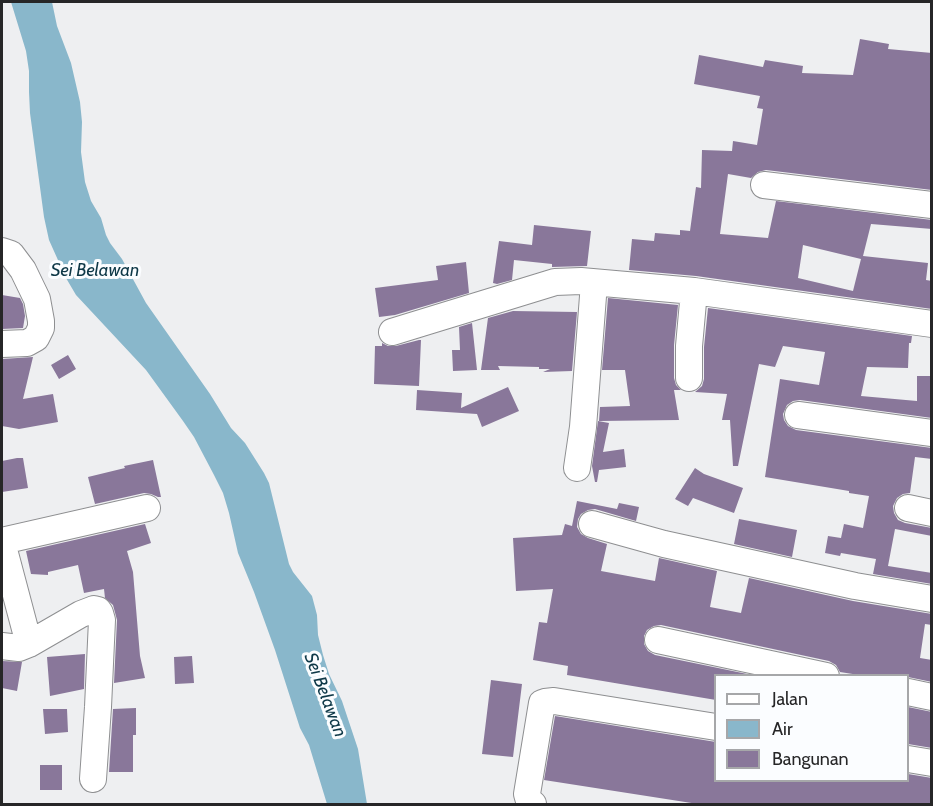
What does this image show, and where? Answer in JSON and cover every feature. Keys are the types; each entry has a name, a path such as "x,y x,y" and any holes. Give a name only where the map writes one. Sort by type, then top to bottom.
{"street":[{"path":"764,185 932,205"},
{"path":"2,251 11,254 23,270 37,299 41,321 41,328 36,338 27,343 2,344"},
{"path":"392,332 555,282 580,281 694,291 932,324"},
{"path":"577,468 583,427 594,283"},
{"path":"689,378 688,346 694,291"},
{"path":"798,415 932,433"},
{"path":"29,644 2,541 147,508"},
{"path":"592,524 664,544 855,586 932,598"},
{"path":"2,646 19,648 87,611 98,610 102,620 93,778"},
{"path":"658,640 821,674"},
{"path":"909,692 932,697"},
{"path":"533,804 529,801 527,794 542,703 554,701 714,727"},
{"path":"909,759 932,763"}],"water":[{"name":"Sei Belawan","path":"11,2 52,2 57,26 71,63 80,102 81,152 85,182 106,235 146,303 231,428 245,443 269,483 289,564 312,596 323,655 358,749 367,804 327,804 309,745 300,728 275,650 238,553 223,493 194,437 146,370 76,295 49,240 30,113 26,51"}],"building":[{"path":"860,39 889,44 888,49 932,53 932,190 766,170 758,172 751,178 728,174 720,234 768,238 776,201 932,220 932,229 871,224 863,256 928,263 926,280 932,281 932,309 696,276 629,270 632,239 654,241 655,233 680,235 680,230 690,231 696,187 701,188 702,150 732,151 733,141 757,145 763,109 757,108 760,96 694,84 699,55 763,67 765,60 803,66 802,73 853,75","holes":["803,245 861,259 853,291 798,278"]},
{"path":"534,225 591,231 587,266 552,267 552,264 514,260 512,280 493,283 499,241 532,245"},
{"path":"466,262 469,293 395,315 379,317 375,288 438,280 436,266"},
{"path":"2,295 20,298 25,316 23,328 2,329"},
{"path":"608,298 678,305 674,345 674,378 681,390 674,390 679,420 599,421 600,407 630,406 625,370 602,370"},
{"path":"708,308 912,336 911,343 909,343 908,368 867,367 861,396 917,401 917,376 932,376 932,418 800,400 787,405 783,414 788,426 796,430 932,448 932,459 915,457 910,493 897,498 893,506 898,520 932,528 932,536 895,529 888,566 932,573 932,584 873,574 876,559 841,553 840,556 825,553 828,536 841,538 844,524 863,528 869,496 765,477 780,379 819,385 825,352 783,346 775,367 759,364 738,466 733,466 730,420 722,420 727,394 695,392 702,386 704,379"},
{"path":"513,311 577,312 572,371 543,372 550,369 498,366 500,370 481,370 488,318"},
{"path":"472,323 477,370 453,371 452,350 460,350 459,327"},
{"path":"421,340 419,386 374,384 375,346 382,346 382,343 396,346"},
{"path":"68,355 76,369 59,379 51,365"},
{"path":"33,357 23,399 53,394 58,422 19,429 2,426 2,359"},
{"path":"508,387 519,411 482,427 477,414 416,410 417,390 462,393 461,408"},
{"path":"598,421 609,423 603,452 624,449 626,467 599,470 597,482 595,482 592,466"},
{"path":"23,458 28,488 2,492 2,461"},
{"path":"153,460 161,497 144,493 95,504 88,477"},
{"path":"695,468 704,474 743,488 734,513 693,498 688,506 675,499"},
{"path":"577,501 617,509 619,503 639,507 636,521 595,509 581,514 578,519 577,527 581,534 607,544 601,571 655,581 659,558 717,571 710,607 741,613 749,578 853,601 932,614 932,625 925,624 920,658 932,660 932,682 909,677 909,674 840,672 836,665 829,661 661,625 647,630 644,636 644,644 648,651 655,655 747,674 714,674 714,700 567,675 568,666 533,660 539,622 547,623 553,589 516,591 513,538 562,535 565,524 572,526"},
{"path":"739,519 797,530 792,557 734,544"},
{"path":"145,524 151,543 127,551 133,572 140,656 145,678 114,683 117,620 113,605 105,598 104,589 84,593 78,565 48,572 48,575 31,574 26,551"},
{"path":"85,654 84,689 50,696 47,657"},
{"path":"192,656 194,683 175,684 174,657"},
{"path":"2,661 22,662 17,691 2,688"},
{"path":"491,680 522,684 513,757 482,754"},
{"path":"909,707 932,712 932,748 909,744"},
{"path":"136,708 133,772 109,772 113,709"},
{"path":"43,709 67,709 68,732 45,734"},
{"path":"555,716 714,742 714,782 909,782 909,774 932,778 932,804 698,804 544,780"},
{"path":"40,765 62,765 62,790 40,790"}]}
